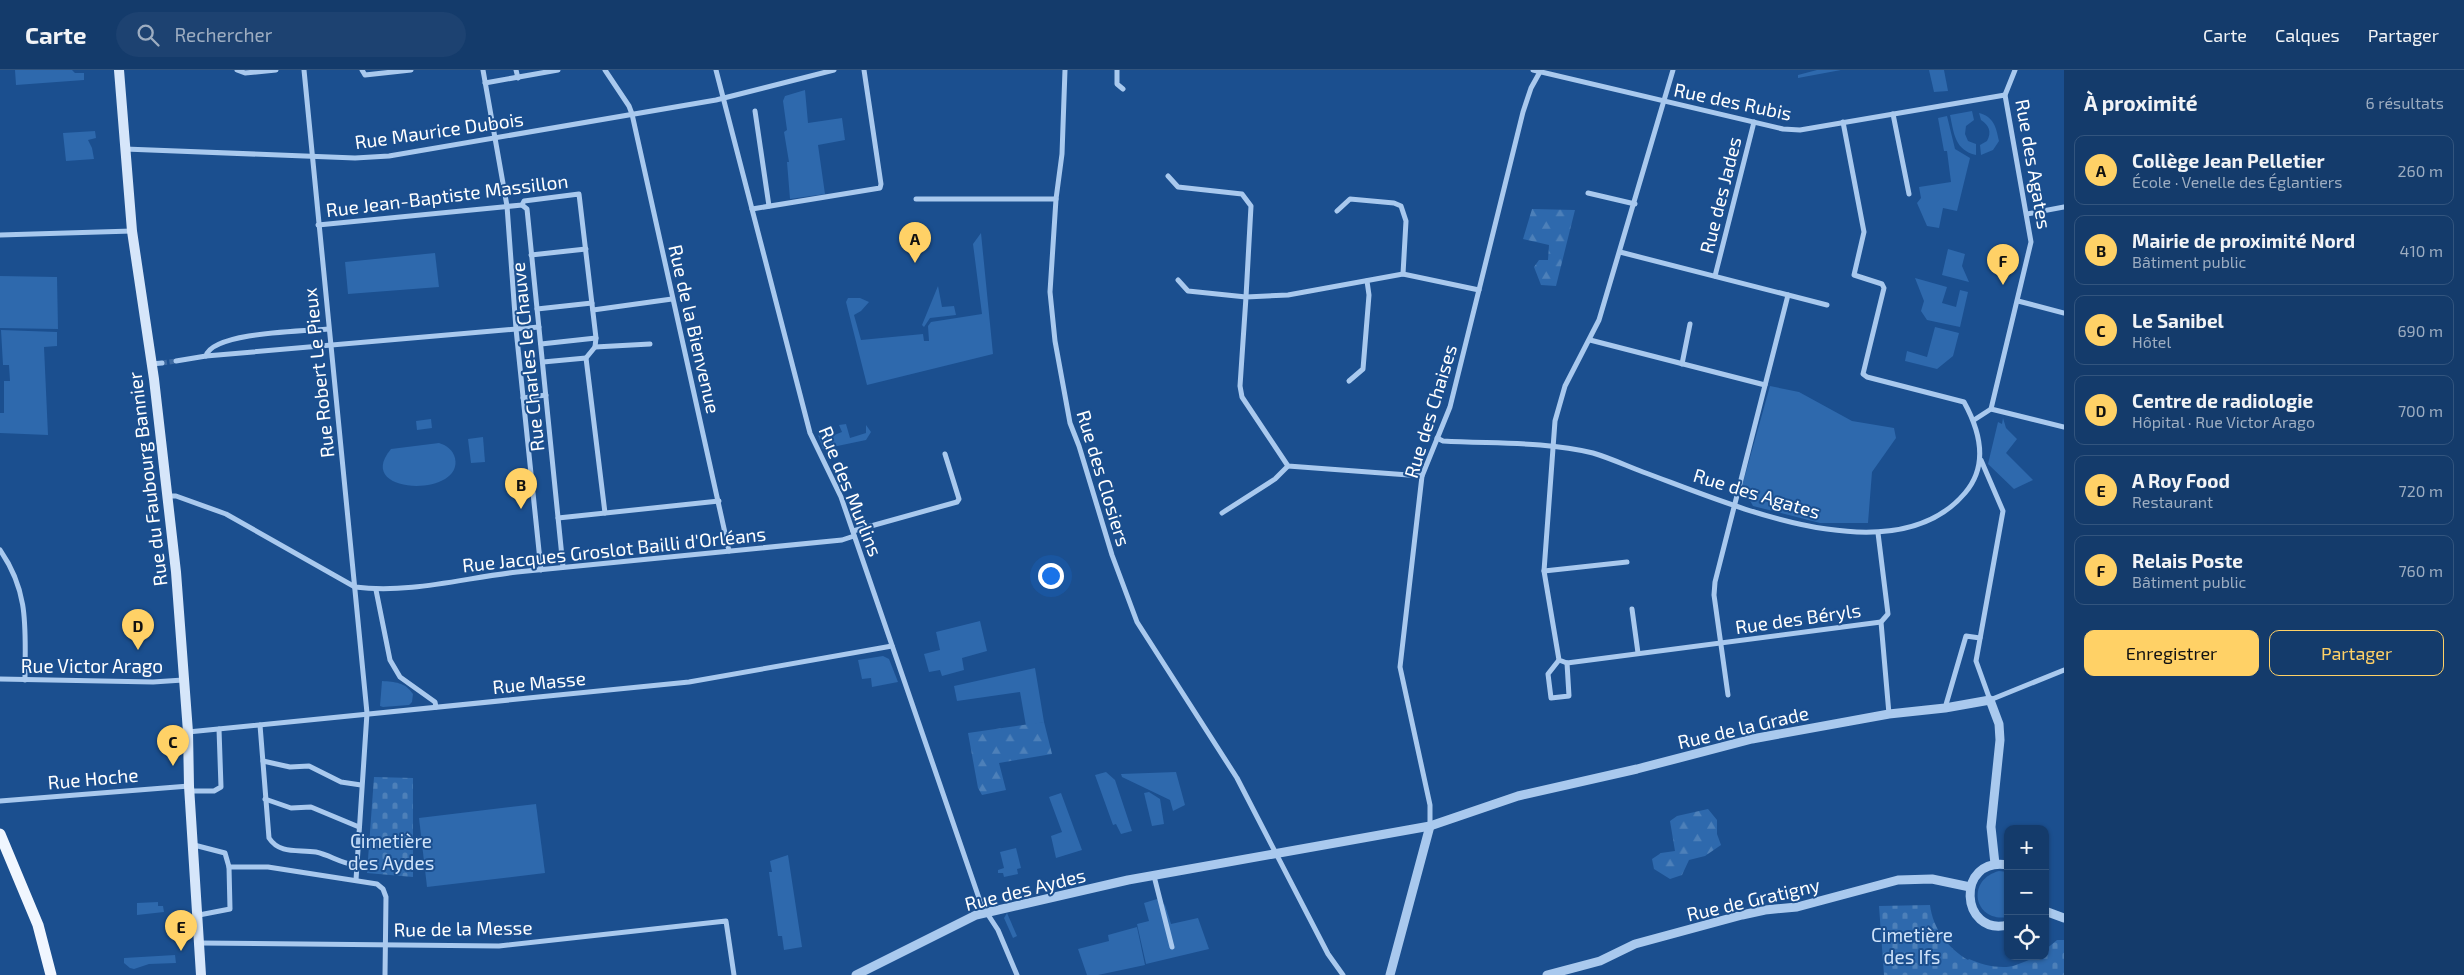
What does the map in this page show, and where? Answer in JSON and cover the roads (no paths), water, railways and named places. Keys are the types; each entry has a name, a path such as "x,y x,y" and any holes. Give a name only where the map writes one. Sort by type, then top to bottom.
{"main road":[{"name":"Rue du Faubourg Bannier","path":"119,70 132,231 151,364 176,572 188,732 189,789 199,915 201,975"},
{"path":"0,834 38,925 51,975"}],"street":[{"path":"237,70 245,73 276,70"},
{"name":"Rue Robert Le Pieux","path":"304,70 367,713 356,880"},
{"path":"362,70 365,75 410,70"},
{"name":"Rue Charles le Chauve","path":"483,70 507,206 516,329 541,570"},
{"path":"516,70 518,78"},
{"path":"486,83 558,70"},
{"name":"Rue de la Bienvenue","path":"605,70 629,106 632,114 729,551"},
{"name":"Rue des Murlins","path":"716,70 810,433 841,497 981,904 998,930 1017,975"},
{"name":"Rue Maurice Dubois","path":"125,149 355,158 389,156 724,98 834,70"},
{"path":"752,209 880,188 881,184 864,70"},
{"name":"Rue des Closiers","path":"1065,70 1062,154 1056,199 1050,292 1055,341 1070,423 1079,446 1115,564 1137,622 1237,778 1278,853 1328,954 1343,975"},
{"path":"1117,70 1116,84 1123,89"},
{"name":"Rue des Rubis","path":"1533,70 1754,122 1800,130 2005,95"},
{"path":"1559,660 1567,664 1569,696 1551,698 1548,674 1559,660 1544,571 1555,421 1565,386 1599,320 1635,204 1673,70"},
{"name":"Rue des Agates","path":"1991,409 2031,250 2027,214 2005,95 2015,70"},
{"name":"Rue des Chaises","path":"1430,826 1430,805 1400,667 1422,476 1450,407 1523,112 1540,71"},
{"path":"755,111 769,206"},
{"path":"1893,114 1909,194"},
{"name":"Rue des Jades","path":"1715,276 1754,122"},
{"path":"1842,122 1864,232 1854,275 1882,284 1884,288 1863,374 1867,377 1964,402 1974,420 1981,460 2003,511 1976,661 2000,724 1991,827 1995,864"},
{"path":"1168,176 1178,187 1242,194 1251,206 1240,386 1242,397 1288,466"},
{"path":"1588,193 1635,204"},
{"name":"Rue Jean-Baptiste Massillon","path":"318,225 507,206 522,204 524,201 579,194 586,249"},
{"path":"916,199 1056,199"},
{"path":"1337,211 1350,200 1394,203 1401,206 1406,221 1403,274"},
{"name":"Rue Charles le Chauve","path":"522,204 527,209 564,567"},
{"path":"2027,214 2064,207"},
{"path":"0,235 132,231"},
{"path":"532,256 586,249 596,338 595,347 586,358 543,362"},
{"path":"1620,252 1827,305"},
{"path":"1178,280 1188,291 1246,297 1288,295 1403,274 1479,290"},
{"path":"1349,381 1363,369 1369,295 1367,281"},
{"path":"1720,644 1714,588 1788,295"},
{"path":"593,310 672,299"},
{"path":"2018,301 2064,312"},
{"path":"537,309 592,303"},
{"path":"1682,364 1690,324"},
{"path":"176,361 206,356 210,358 539,327"},
{"path":"206,356 208,352 228,340 328,329"},
{"path":"541,344 596,338"},
{"path":"1590,340 1765,385"},
{"path":"595,347 650,344"},
{"path":"586,358 605,513"},
{"path":"151,364 162,363"},
{"path":"523,398 546,395"},
{"path":"1974,420 1991,409 2064,427"},
{"name":"Rue des Agates","path":"1437,438 1443,440 1552,446 1594,454 1734,505 1790,522 1837,531 1878,533 1915,526 1938,517 1953,507 1969,488 1981,460"},
{"name":"Rue Jacques Groslot Bailli d'Orléans","path":"355,587 376,590 469,581 564,567 842,540 854,534 957,502 959,499 945,454"},
{"path":"1222,513 1275,479 1288,466 1422,476"},
{"path":"168,496 176,496 226,514 355,587"},
{"path":"558,518 719,501"},
{"path":"1878,533 1888,614 1880,622 1889,714"},
{"path":"0,550 15,574 23,600 26,618 25,680"},
{"path":"1544,571 1627,562"},
{"path":"376,590 390,660 400,677 435,702 436,708"},
{"path":"1632,609 1638,653"},
{"name":"Rue des Béryls","path":"1567,664 1880,622"},
{"path":"1945,708 1966,636 1980,638"},
{"name":"Rue des Béryls","path":"1720,644 1728,695"},
{"name":"Rue Masse","path":"188,732 689,682 892,646"},
{"name":"Rue de la Grade","path":"1278,853 1430,826 1518,796 1637,769 1752,739 1889,714 1945,708 1990,700 2064,670"},
{"name":"Rue Victor Arago","path":"0,679 153,682 183,680"},
{"path":"260,724 269,838 278,848 288,851 316,852 346,864 356,865"},
{"name":"Rue Hoche","path":"0,801 189,789 214,791 221,787 219,729"},
{"path":"263,761 290,767 309,766 341,782 361,786"},
{"path":"265,799 291,808 311,807 359,827"},
{"path":"1390,975 1430,826"},
{"path":"194,845 225,853 228,855 229,867 230,909 199,915"},
{"name":"Rue des Aydes","path":"856,975 936,933 976,915 988,914 1001,909 1154,876 1278,853"},
{"path":"2004,865 1995,864 1979,872 1970,887 1971,907 1977,916 1995,926 2004,926"},
{"path":"229,867 255,865 376,884 383,889 386,897 385,975"},
{"path":"1154,876 1172,946"},
{"name":"Rue de Gratigny","path":"1547,975 1600,961 1644,942 1750,913 1797,907 1898,880 1932,879 1970,887"},
{"path":"2049,912 2064,918"},
{"name":"Rue de la Messe","path":"200,944 499,946 726,921 734,975"}],"tunnel":[{"path":"162,363 176,361"}],"place":[{"name":"Collège Jean Pelletier","path":"915,263"},
{"name":"Relais Poste","path":"2003,285"},
{"name":"Mairie de proximité Nord","path":"521,509"},
{"name":"Centre de radiologie","path":"138,650"},
{"name":"Le Sanibel","path":"173,766"},
{"name":"A Roy Food","path":"181,951"}],"park label":[{"name":"Cimetière des Aydes","path":"391,851"},
{"name":"Cimetière des Ifs","path":"1912,945"}]}
